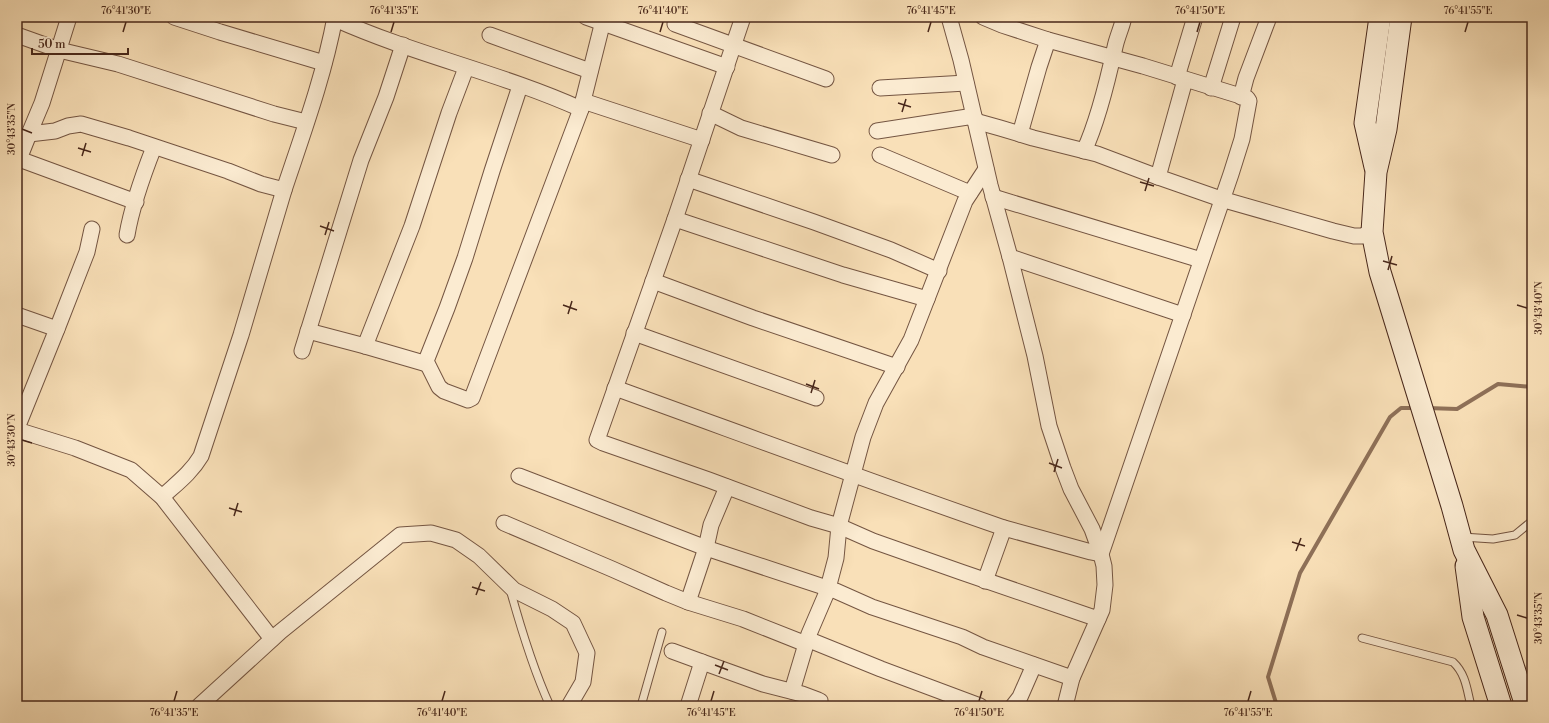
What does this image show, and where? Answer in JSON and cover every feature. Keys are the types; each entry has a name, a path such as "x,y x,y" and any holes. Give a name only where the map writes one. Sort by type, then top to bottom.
{"main road":[{"path":"1376,172 1365,124 1380,17"},
{"path":"1401,17 1386,129 1376,172 1372,232 1380,272 1452,506 1462,543 1473,617 1501,706"},
{"path":"1462,543 1497,615 1526,706"}],"street":[{"path":"69,17 42,103 18,160 136,202"},
{"path":"174,17 324,63"},
{"path":"586,17 604,20 668,46 727,67"},
{"path":"743,17 675,219 597,437 599,442 811,518 839,526 873,541 1098,619"},
{"path":"949,17 962,60 986,169 1035,356 1049,426 1071,489 1092,529 1101,554 1105,585 1102,610 1072,678 1065,706"},
{"path":"982,17 1048,40 1181,78 1248,100 1248,109 1237,155 1221,199 1184,315 1101,554"},
{"path":"1084,151 1094,126 1114,58 1115,46 1124,17"},
{"path":"1158,177 1195,17"},
{"path":"1211,88 1232,17"},
{"path":"1241,97 1250,66 1269,17"},
{"path":"162,497 196,466 201,456 241,335 284,190 332,39 335,18 369,34 520,86 702,140"},
{"path":"520,86 448,308 427,356 427,364 436,383 444,391 468,400 472,398 582,105 604,20"},
{"path":"668,46 676,20 733,46 826,79"},
{"path":"17,35 59,50 118,64 306,122"},
{"path":"490,36 590,71"},
{"path":"1020,134 1048,40"},
{"path":"302,351 362,160 403,45"},
{"path":"365,346 412,226 449,113 466,68"},
{"path":"880,88 966,83"},
{"path":"710,113 741,128 832,155"},
{"path":"878,131 974,119 1020,134 1084,151 1221,199 1332,231 1354,236 1362,236 1372,232"},
{"path":"29,134 56,131 68,126 81,124 129,138 228,171 260,184 284,190"},
{"path":"127,235 129,221 154,147"},
{"path":"880,155 970,192"},
{"path":"792,691 806,641 828,589 836,558 839,526 863,438 876,403 911,340 965,201 986,169"},
{"path":"688,179 891,250 939,271"},
{"path":"993,197 1201,260"},
{"path":"675,219 843,275 928,299"},
{"path":"92,229 87,252 17,429 75,448 131,470 162,497 272,639"},
{"path":"1010,257 1184,315"},
{"path":"653,281 753,318 897,366"},
{"path":"17,315 57,329"},
{"path":"308,331 427,364"},
{"path":"634,333 816,398"},
{"path":"615,388 854,474 898,492 1004,528 1101,554"},
{"path":"520,476 706,548 828,589 872,607 962,637 982,647 1072,678"},
{"path":"688,602 706,548 711,525 726,487"},
{"path":"504,523 688,602 806,641 980,706"},
{"path":"986,581 1004,528"},
{"path":"199,706 272,639 400,535 431,533 456,540 479,556 514,590 552,609 573,623 587,653 583,682 569,706"},
{"path":"672,651 762,684 792,691 824,704"},
{"path":"688,706 702,662"},
{"path":"1013,706 1020,697 1034,665"}],"lane":[{"path":"1462,543 1493,540 1515,535 1532,521"},
{"path":"509,585 540,684 550,706"},
{"path":"640,706 662,632"},
{"path":"1362,638 1453,662 1460,668 1463,675 1471,706"}],"waterway":[{"path":"1427,408 1457,409 1498,384 1532,387"},
{"path":"1277,706 1268,677 1300,573 1390,417 1401,408 1415,408"}]}
